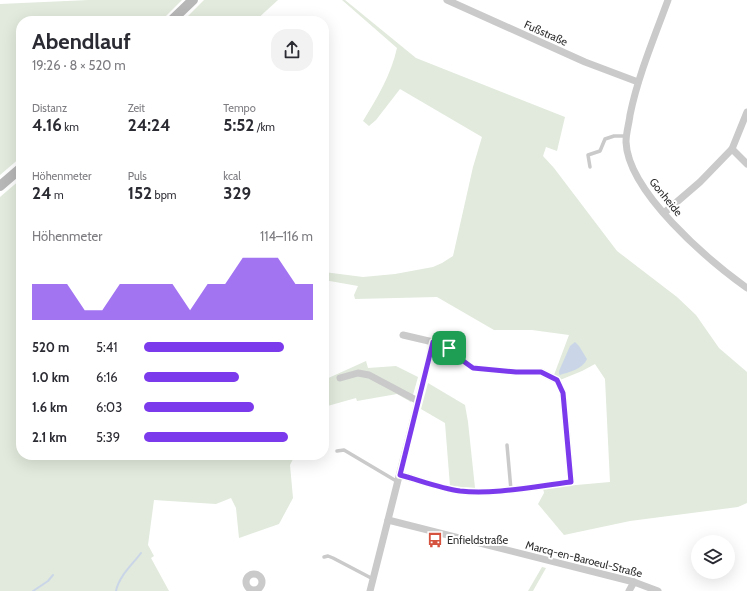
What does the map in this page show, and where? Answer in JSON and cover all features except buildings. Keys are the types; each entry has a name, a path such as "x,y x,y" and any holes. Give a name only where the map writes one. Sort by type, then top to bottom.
{"main road":[{"path":"176,16 193,0"},
{"path":"0,186 16,172"}],"street":[{"name":"Fußstraße","path":"447,0 572,56 638,82"},
{"name":"Gonheide","path":"668,0 638,82 626,136 629,157 637,178 662,211 684,235 747,288"},
{"path":"662,211 700,182 732,149 747,112"},
{"path":"732,149 747,164"},
{"path":"399,478 475,492 511,490 571,482 563,393 557,380 541,372 516,372 473,368 459,358 449,348 433,342 404,335"},
{"path":"370,591 433,342"},
{"path":"340,378 358,373 369,375 418,401"},
{"name":"Marcq-en-Baroeul-Straße","path":"388,520 634,582 658,591"},
{"path":"629,591 634,582"}],"lane":[{"path":"590,167 588,154 600,151 605,139 614,136 626,136"},
{"path":"507,445 511,490"},
{"path":"338,451 344,450 399,478"},
{"path":"324,557 328,556 333,558 373,579"}],"shaded area":[{"path":"89,0 182,0 166,16 16,16 16,161 0,175 0,4"},
{"path":"204,0 278,0 260,16 188,16"},
{"path":"342,0 345,0 416,58 565,117 557,151 546,147 543,156 554,168 617,251 677,297 696,315 719,348 747,372 747,503 738,507 630,521 564,535 538,504 544,493 543,488 610,482 605,379 595,364 560,380 554,375 569,335 532,330 494,330 437,297 355,299 354,295 358,286 329,281 329,273 363,277 395,274 433,267 453,256 473,167 482,137 400,89 376,120 369,126 363,121 387,77 397,48"},
{"path":"16,183 16,460 292,460 290,465 293,498 279,524 239,538 236,508 231,498 216,504 154,500 148,545 154,556 151,558 169,591 0,591 0,197"},
{"path":"366,361 368,368 396,366 418,377 411,402 397,394 357,401 356,398 329,406 329,378"},
{"path":"428,383 465,405 475,488 450,486 445,423 421,409"},
{"path":"542,567 546,568 533,591 528,591"}],"water":[{"path":"575,342 587,359 579,368 560,375 559,371 570,346"}],"waterway":[{"path":"116,591 120,580 141,553"},
{"path":"33,591 48,581 53,575"}],"place":[{"name":"Enfieldstraße","path":"435,540"}],"route":[{"path":"433,342 449,348 459,358 473,368 516,372 541,372 557,380 563,393 571,482 511,490 475,492 459,490 400,475 433,342"}]}
